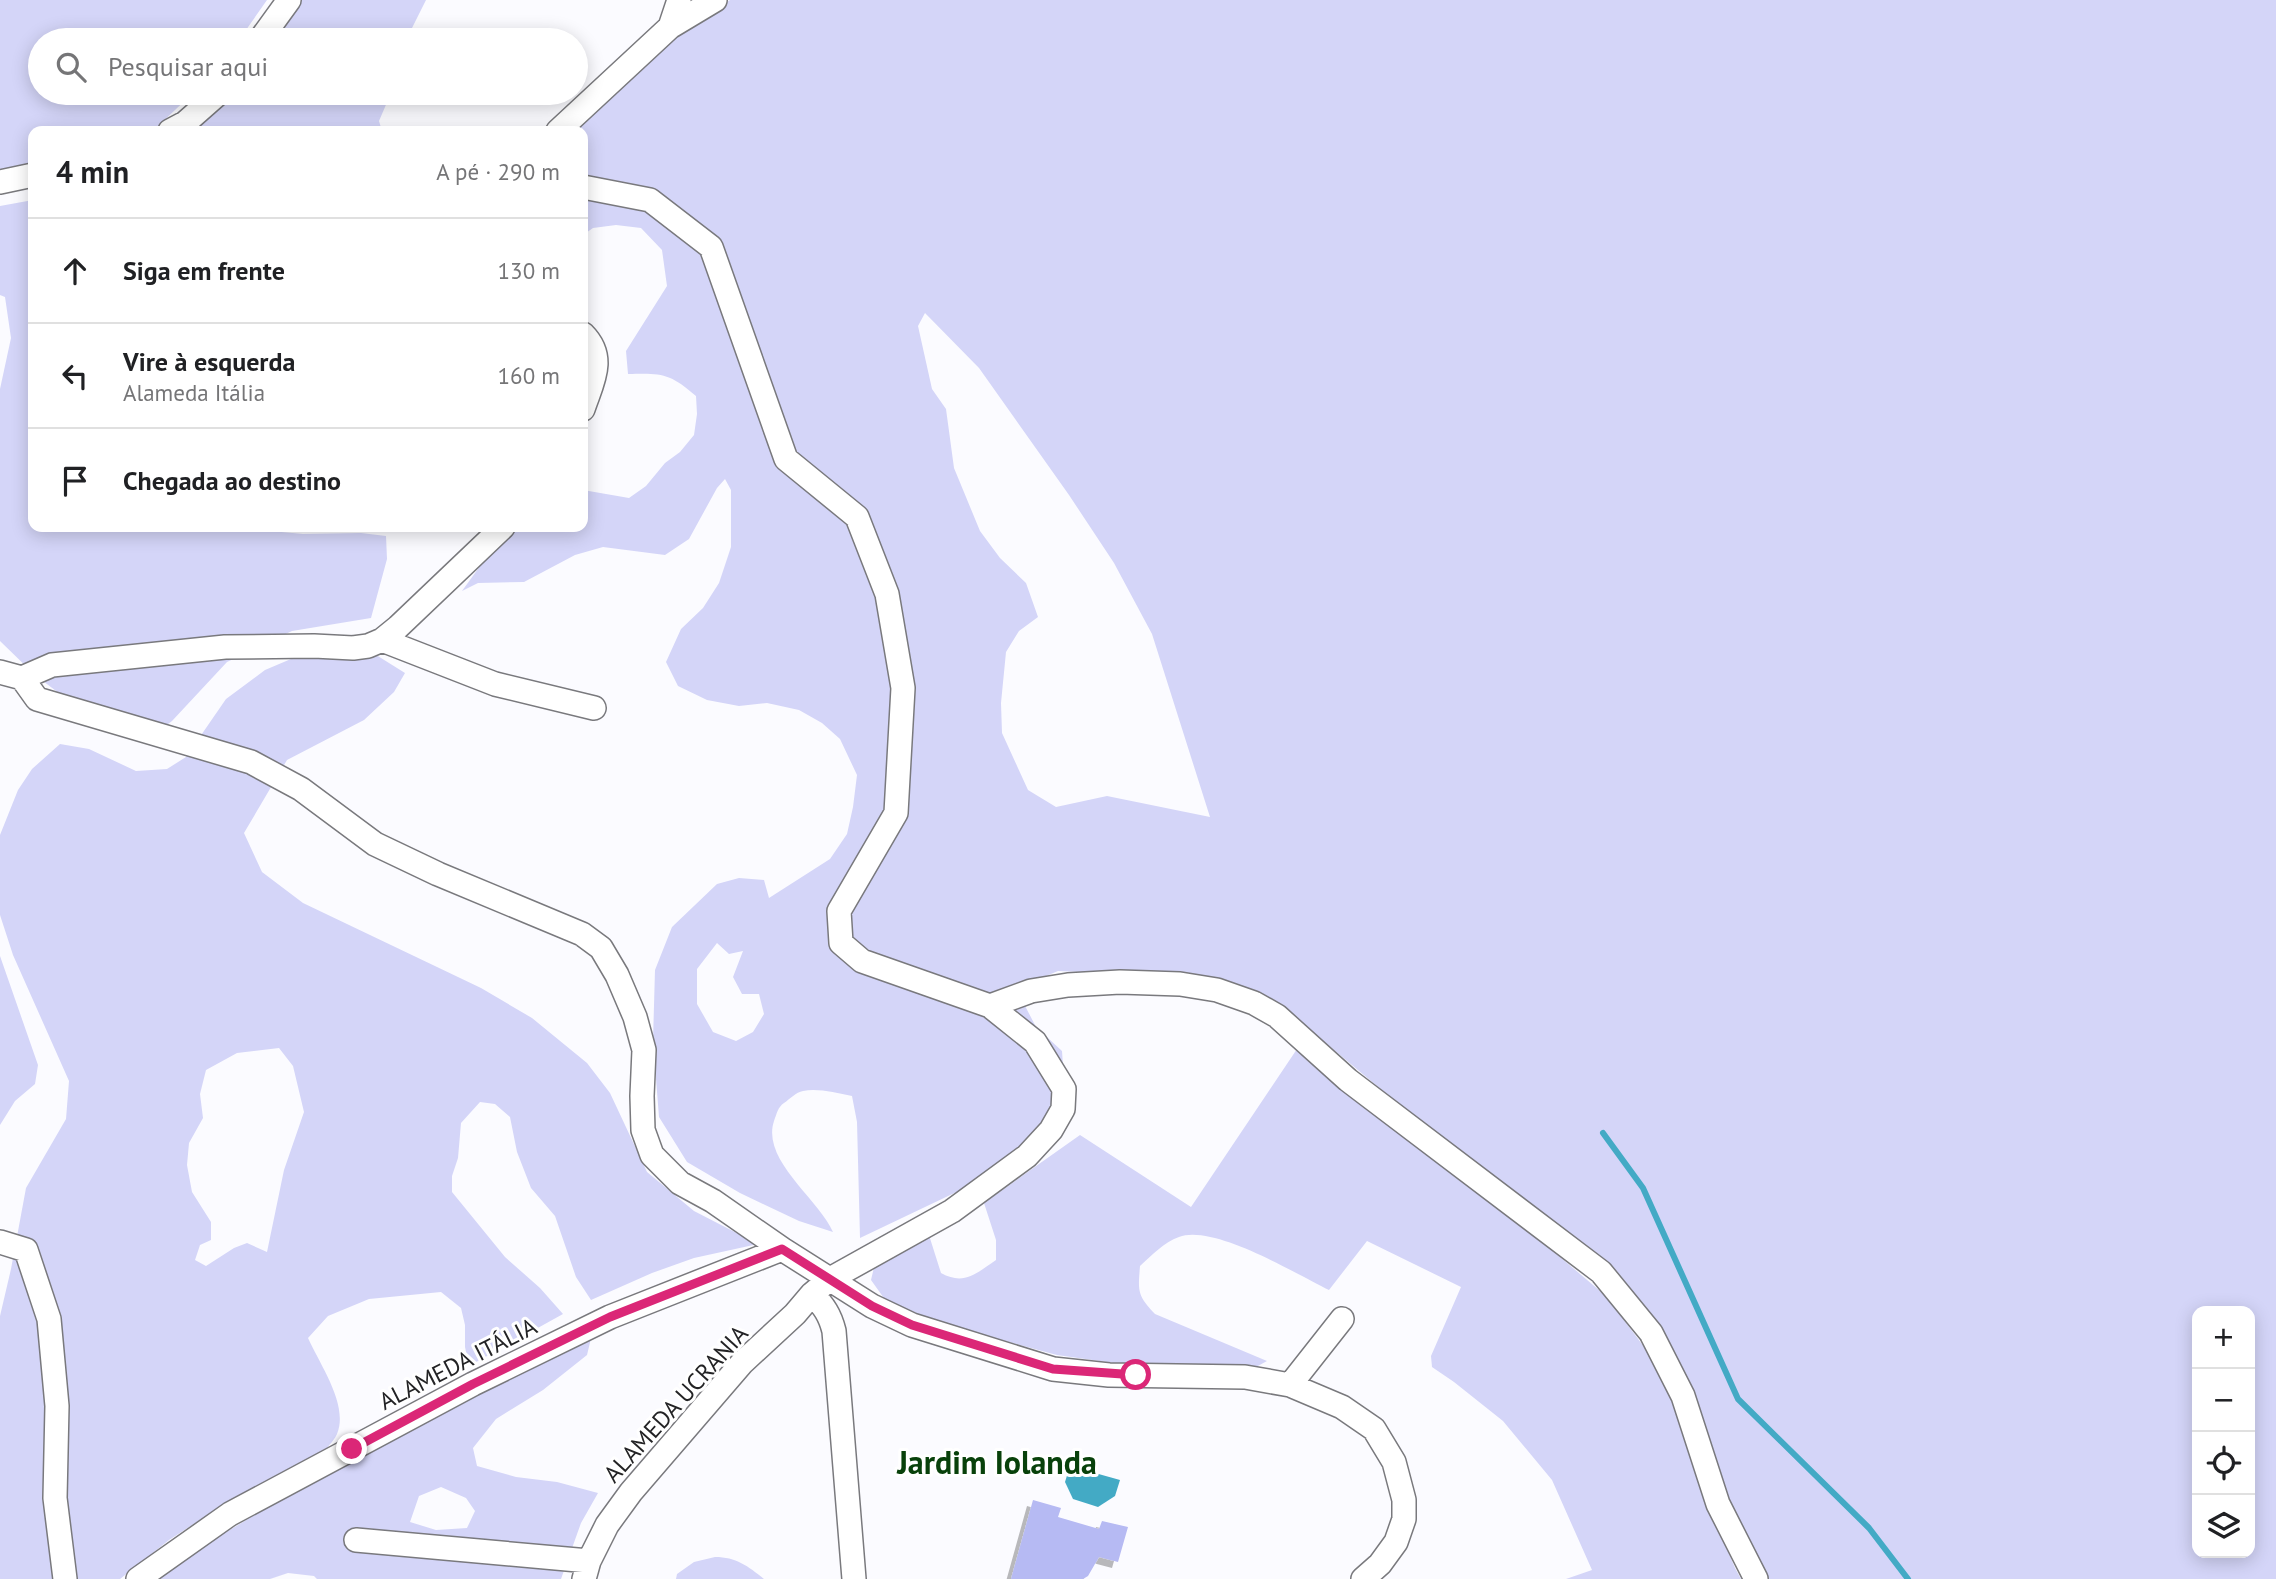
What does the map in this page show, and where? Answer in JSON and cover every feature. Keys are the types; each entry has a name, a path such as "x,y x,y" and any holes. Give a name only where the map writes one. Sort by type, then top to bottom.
{"street":[{"path":"269,28 289,0"},
{"path":"670,27 678,0"},
{"path":"588,103 670,27 715,0"},
{"path":"179,126 205,105"},
{"path":"563,126 586,105"},
{"path":"0,182 28,176"},
{"name":"ALAMEDA UCRANIA","path":"587,1570 607,1525 631,1492 742,1363 821,1286 952,1211 1027,1156 1051,1130 1063,1109 1064,1089 1035,1042 990,1006 862,961 841,943 839,911 896,813 903,688 887,594 857,517 786,458 711,247 650,200 588,188"},
{"path":"588,339 595,354 597,370 588,395"},
{"path":"11,675 52,665 225,648 368,646 382,640 498,532"},
{"path":"382,640 495,684 594,708"},
{"path":"11,675 37,699 251,762 301,789 375,844 438,874 582,934 601,948 617,975 635,1017 644,1050 643,1130 652,1155 680,1183 713,1201 782,1249 821,1286 912,1325 1053,1369 1109,1375 1245,1377 1290,1385 1342,1407 1374,1429 1394,1462 1404,1500 1404,1519 1396,1542 1380,1564 1363,1579"},
{"path":"990,1006 1031,991 1068,985 1120,982 1180,984 1217,990 1254,1003 1277,1016 1348,1080 1601,1272 1651,1333 1677,1386 1718,1504 1756,1579"},
{"path":"0,1242 26,1250 49,1320 57,1406 54,1498 65,1579"},
{"name":"ALAMEDA ITÁLIA","path":"138,1579 230,1514 473,1384 610,1317 782,1249"},
{"path":"821,1286 823,1304 831,1316 834,1331 854,1579"},
{"path":"1290,1385 1342,1319"},
{"path":"356,1540 587,1570"}],"shaded area":[{"path":"0,0 267,0 247,28 28,28 28,105 180,105 158,126 28,126 28,170 0,174"},
{"path":"300,0 426,0 412,28 280,28"},
{"path":"730,0 2276,0 2276,1579 1767,1579 1717,1472 1691,1386 1648,1311 1619,1274 1510,1193 1291,1014 1230,984 1193,977 1058,971 1027,984 1023,1002 1036,1027 1062,1051 1064,1080 1052,1114 1019,1154 967,1187 860,1238 857,1122 852,1096 821,1090 800,1092 780,1106 774,1121 772,1136 783,1165 826,1219 833,1232 799,1221 740,1193 687,1162 659,1117 653,1041 655,970 672,927 717,884 739,878 764,880 769,898 830,859 847,834 857,775 840,739 822,723 799,710 767,703 739,706 707,700 678,686 666,662 681,629 703,608 719,583 731,547 731,490 725,479 717,488 689,539 665,555 603,547 575,555 524,582 478,583 462,591 496,544 511,532 588,532 588,491 629,498 646,486 694,435 696,396 665,376 628,374 626,351 667,286 662,250 641,228 616,225 593,228 588,232 588,126 550,126 578,105 588,105 588,98 661,44","holes":["925,313 979,368 1114,563 1152,634 1210,817 1107,796 1056,807 1028,790 1002,733 1001,703 1006,652 1019,631 1038,617 1026,583 1000,558 980,531 954,468 946,409 932,389 918,326","717,943 729,954 743,951 733,977 742,994 759,994 764,1014 753,1032 736,1041 713,1032 697,1004 697,969"]},
{"path":"214,105 386,105 379,121 380,126 193,126"},
{"path":"28,201 28,532 282,532 386,536 387,559 371,618 292,631 227,662 172,721 159,731 68,700 35,675 0,641 0,389 11,338 5,297 0,295 0,206"},
{"path":"373,653 405,673 394,692 364,720 287,760 244,833 262,872 303,903 481,988 532,1018 587,1063 610,1093 647,1172 694,1211 758,1244 694,1258 591,1300 576,1277 555,1216 531,1188 517,1152 510,1117 495,1104 480,1102 461,1123 452,1192 505,1257 540,1288 563,1314 469,1366 461,1308 441,1292 369,1299 328,1316 308,1338 332,1385 339,1411 337,1434 327,1448 226,1503 169,1540 120,1579 0,1579 0,1316 26,1188 66,1119 69,1081 13,955 0,915 0,835 18,790 32,769 60,744 89,749 136,771 167,769 186,757 226,699 265,670 298,656","holes":["279,1048 293,1066 304,1112 284,1170 267,1252 247,1243 206,1266 195,1260 200,1245 211,1240 211,1222 192,1192 187,1165 189,1143 203,1118 200,1094 206,1070 237,1053"]},
{"path":"0,956 38,1065 35,1084 15,1101 0,1125"},
{"path":"1297,1049 1534,1235 1606,1296 1665,1375 1703,1491 1741,1579 1566,1579 1592,1570 1552,1480 1503,1421 1432,1367 1431,1356 1461,1287 1367,1241 1329,1290 1233,1244 1194,1235 1168,1242 1140,1266 1140,1292 1155,1314 1267,1361 1256,1367 1128,1365 1057,1355 949,1326 886,1301 871,1280 876,1259 928,1232 941,1273 949,1277 970,1276 996,1260 996,1240 984,1203 1080,1135 1191,1207"},
{"path":"593,1330 587,1355 543,1390 496,1419 473,1448 477,1466 516,1477 557,1482 598,1493 581,1523 561,1579 317,1579 314,1576 288,1573 270,1579 157,1579 191,1553 389,1435","holes":["441,1487 466,1498 475,1511 467,1528 436,1530 410,1522 419,1496"]},
{"path":"715,1557 741,1563 764,1579 676,1579 677,1574 694,1562"}],"water":[{"path":"1070,1466 1120,1480 1115,1496 1098,1507 1073,1499 1065,1482"}],"building":[{"path":"1033,1500 1061,1508 1058,1517 1099,1529 1102,1521 1128,1527 1118,1562 1099,1557 1088,1576 1083,1579 1011,1579"}],"waterway":[{"path":"1603,1133 1643,1188 1738,1399 1869,1528 1908,1579"}],"district":[{"name":"Jardim Iolanda","path":"997,1463"}],"route":[{"path":"352,1449 473,1384 610,1317 782,1249 872,1306 912,1325 1053,1369 1136,1375"}]}
